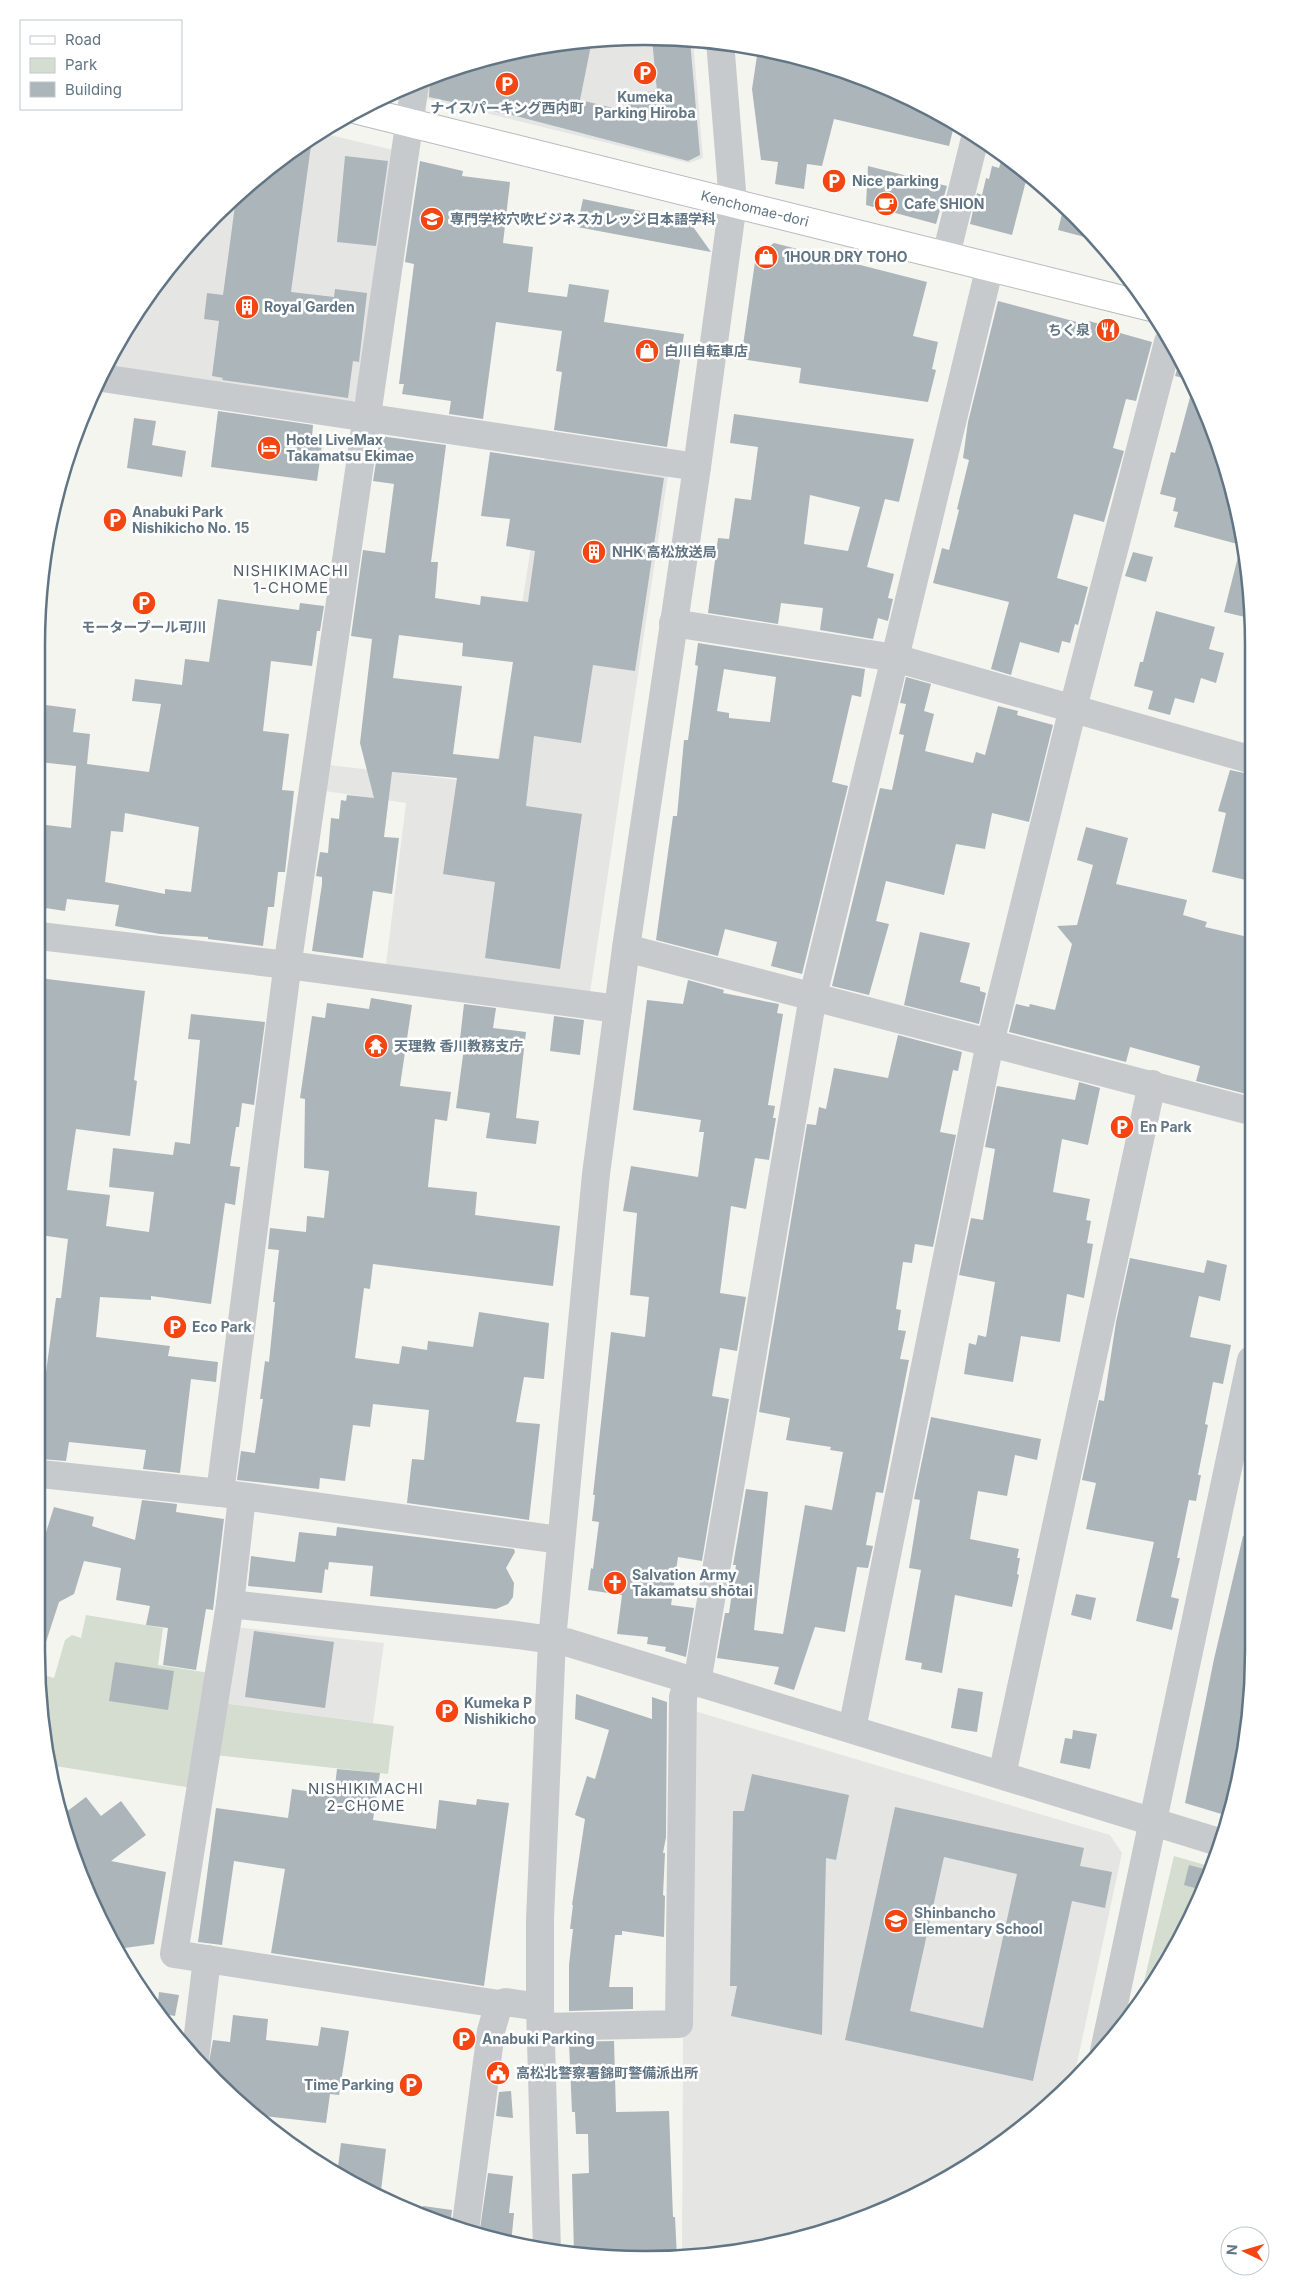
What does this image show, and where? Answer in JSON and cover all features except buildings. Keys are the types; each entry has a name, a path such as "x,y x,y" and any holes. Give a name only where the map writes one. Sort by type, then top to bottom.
{"main road":[{"name":"Kenchomae-dori","path":"369,113 1138,304"}],"street":[{"path":"547,2242 540,1920 552,1640 596,1174 626,948 697,467 733,203 721,50"},
{"path":"414,92 288,965 231,1495 230,1604 174,1954 499,2004 506,2002 541,2017 679,2024 683,1697 693,1682 813,996 990,266"},
{"path":"946,255 974,143"},
{"path":"852,1729 990,1043 1073,708 1166,348"},
{"path":"108,379 697,467"},
{"path":"674,622 895,658 1245,758"},
{"path":"45,937 288,965 618,1008"},
{"path":"626,948 1245,1110"},
{"path":"1002,1775 1152,1084"},
{"path":"1108,2032 1245,1388"},
{"path":"45,1474 231,1495 560,1540"},
{"path":"230,1604 552,1640 580,1646 1214,1841"},
{"path":"196,2049 206,1958"},
{"path":"466,2223 491,2031 499,2004"}],"shaded area":[{"path":"606,46 694,47 703,158 689,163 424,98 426,87 490,65 528,57"},
{"path":"329,135 394,150 361,396 350,403 114,367 146,312 194,249 249,194 280,169"},
{"path":"545,456 668,475 590,993 386,964 406,803 325,791 329,765 494,784"},
{"path":"235,1627 384,1643 373,1723 222,1703"},
{"name":"Shinbancho Elementary School","path":"688,1709 1110,1835 1122,1853 1076,2068 1041,2102 978,2150 945,2171 875,2205 800,2231 723,2246 682,2250"}],"green space":[{"path":"86,1615 163,1628 158,1665 210,1673 192,1788 57,1766 50,1729 46,1675 54,1678 65,1640 72,1635 81,1638"},
{"path":"222,1703 394,1726 388,1774 214,1755"},
{"path":"1174,1856 1205,1865 1183,1916 1165,1951 1143,1985"}],"place":[{"name":"Kumeka Parking Hiroba","path":"645,73"},
{"name":"ナイスパーキング西内町","path":"507,84"},
{"name":"Nice parking","path":"834,181"},
{"name":"Cafe SHION","path":"886,204"},
{"name":"専門学校穴吹ビジネスカレッジ日本語学科","path":"432,219"},
{"name":"1HOUR DRY TOHO","path":"766,257"},
{"name":"Royal Garden","path":"247,307"},
{"name":"ちく泉","path":"1108,330"},
{"name":"白川自転車店","path":"647,351"},
{"name":"Hotel LiveMax Takamatsu Ekimae","path":"269,448"},
{"name":"Anabuki Park Nishikicho No. 15","path":"115,520"},
{"name":"NHK 高松放送局","path":"594,552"},
{"name":"モータープール可川","path":"144,603"},
{"name":"天理教 香川教務支庁","path":"376,1046"},
{"name":"En Park","path":"1122,1127"},
{"name":"Eco Park","path":"175,1327"},
{"name":"Salvation Army Takamatsu shōtai","path":"615,1583"},
{"name":"Kumeka P Nishikicho","path":"447,1711"},
{"name":"Shinbancho Elementary School","path":"896,1921"},
{"name":"Anabuki Parking","path":"464,2039"},
{"name":"高松北警察署錦町警備派出所","path":"498,2073"},
{"name":"Time Parking","path":"411,2085"}],"district":[{"name":"NISHIKIMACHI 1-CHOME","path":"291,580"},
{"name":"NISHIKIMACHI 2-CHOME","path":"366,1798"}]}
